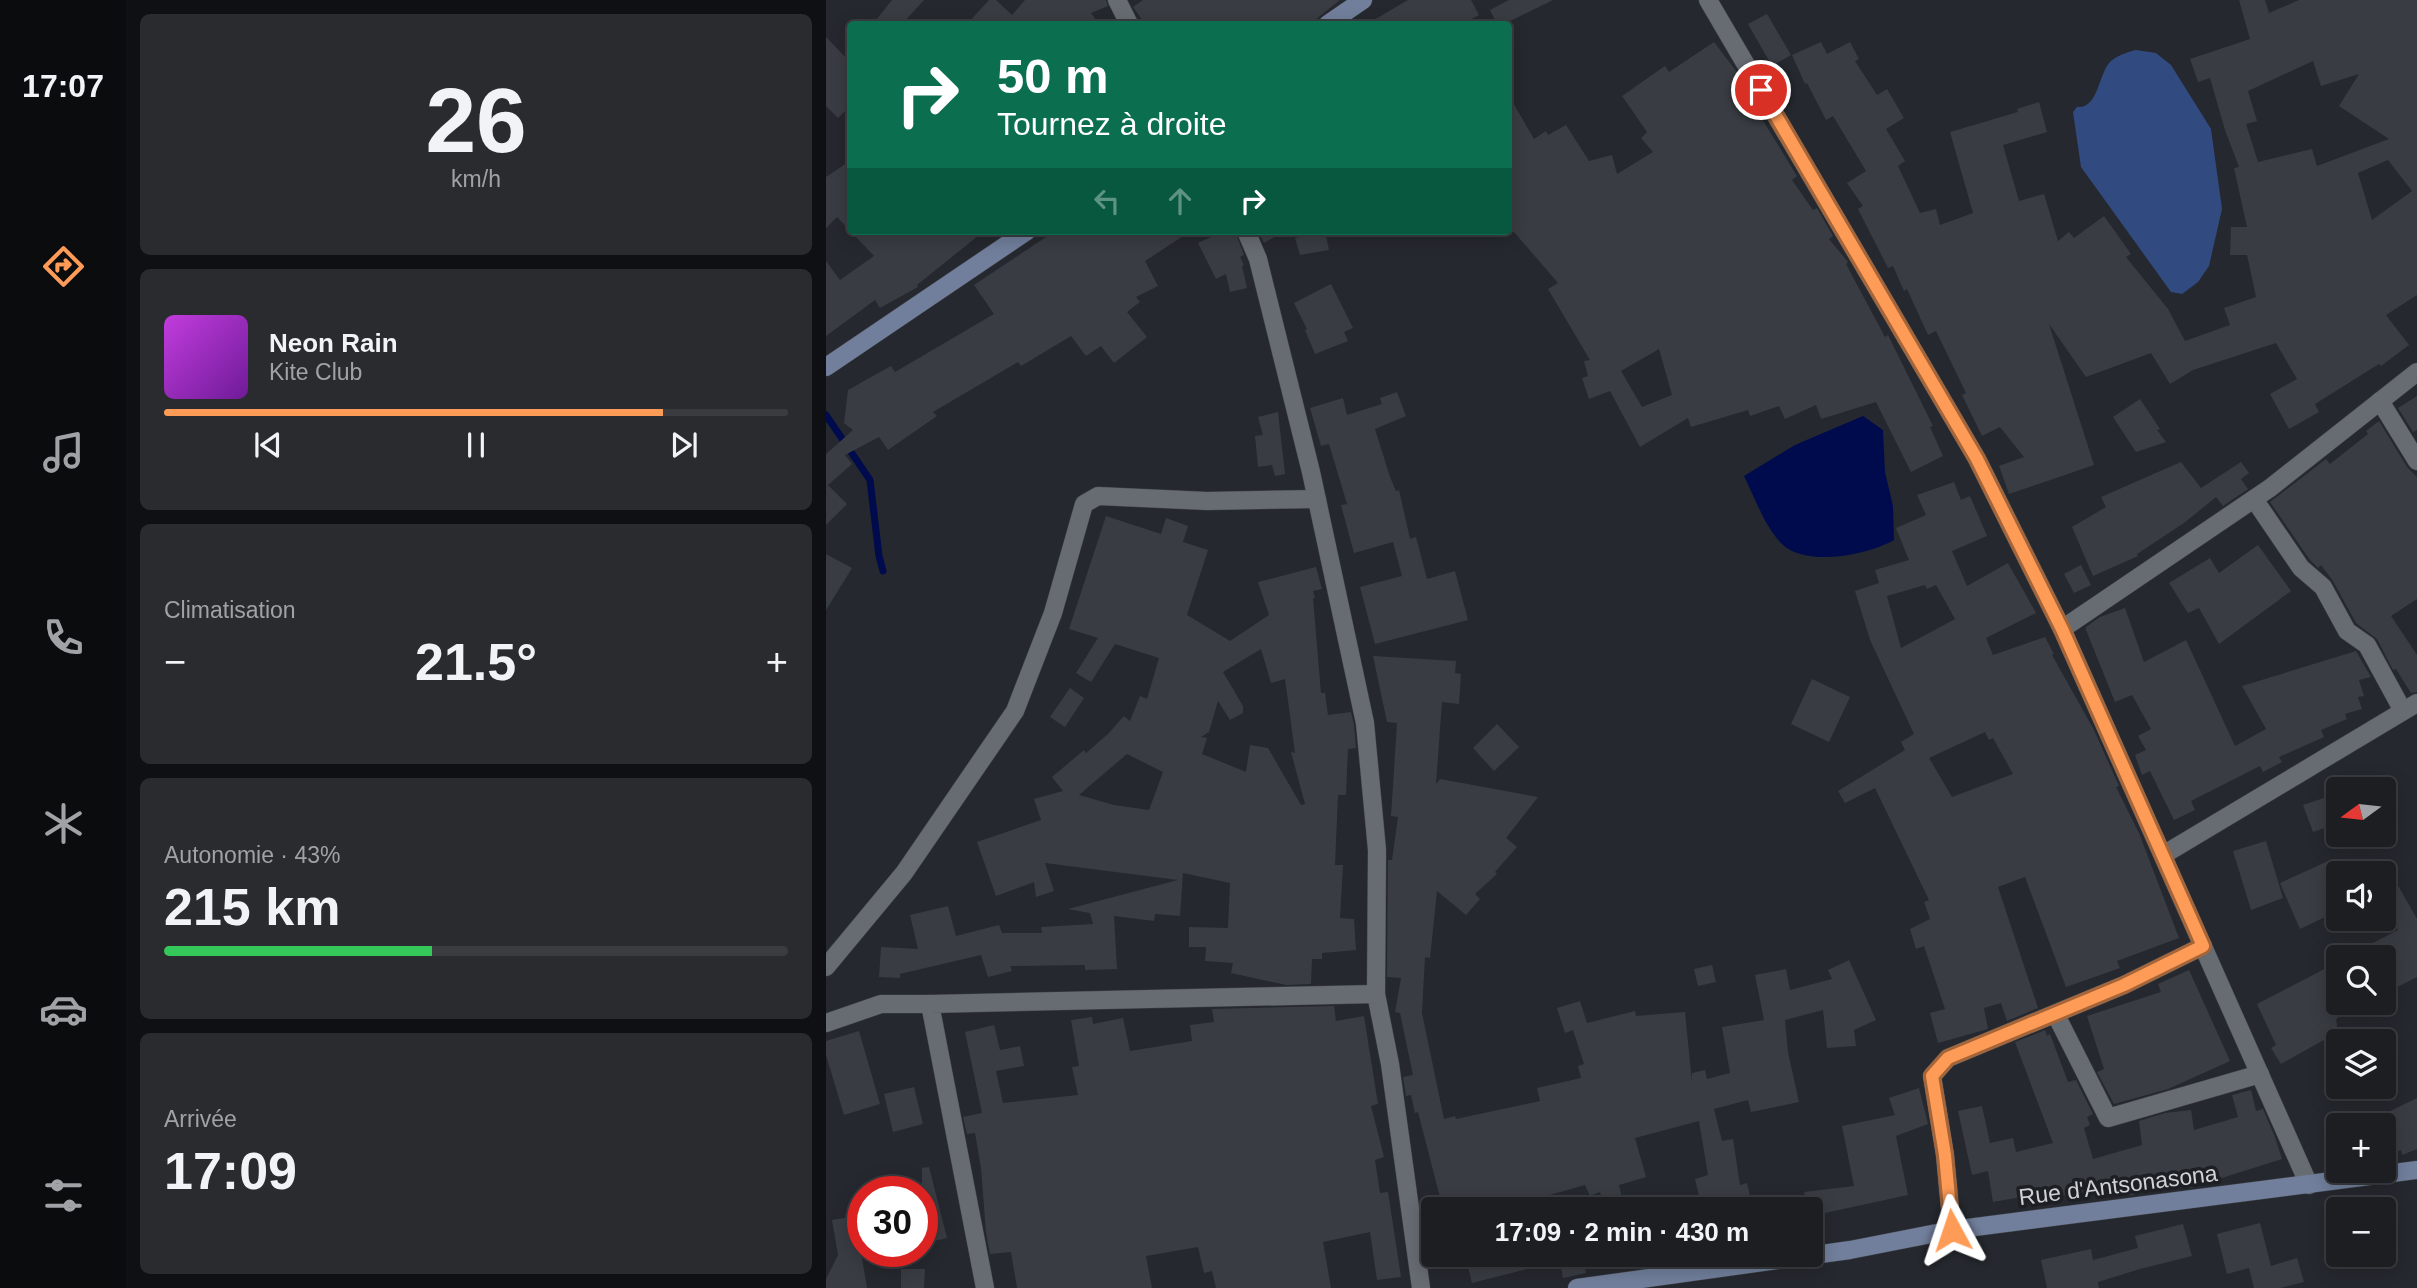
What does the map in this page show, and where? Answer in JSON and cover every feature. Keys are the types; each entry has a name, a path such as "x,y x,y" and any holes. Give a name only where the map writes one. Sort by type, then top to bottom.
{"street":[{"path":"1332,21 1363,0"},
{"path":"1708,0 1977,459 2062,629 2309,1185"},
{"path":"1121,2 1128,21"},
{"path":"826,367 1021,235"},
{"path":"1248,235 1258,259 1317,499 1365,723 1377,850 1376,994 1390,1064 1421,1288"},
{"path":"2062,629 2255,499 2417,372"},
{"path":"2380,401 2417,461"},
{"path":"826,967 904,873 1016,711 1053,612 1084,504 1098,496 1207,501 1317,499"},
{"path":"2163,855 2410,707 2367,645 2347,631 2323,587 2301,568 2255,499"},
{"path":"1952,1230 1945,1155 1932,1076 1948,1058 2056,1015 2203,946"},
{"path":"826,1023 881,1004 1376,994"},
{"path":"930,1004 985,1288"},
{"path":"2056,1015 2108,1118 2260,1074"},
{"name":"Rue d'Antsonasona","path":"1577,1288 1850,1250 1952,1230 2417,1170"}],"shaded area":[{"path":"2136,50 2156,53 2171,65 2211,129 2222,209 2209,266 2198,282 2182,294 2171,292 2081,167 2073,112 2077,107 2090,102 2111,61"},
{"path":"1863,416 1883,430 1885,472 1893,506 1894,540 1869,550 1836,556 1820,557 1791,551 1770,528 1744,476 1795,445"}],"building":[{"path":"892,0 924,0 905,21 875,21"},
{"path":"989,0 996,0 1012,15 1025,0 1106,0 1108,6 1091,13 1097,21 970,21"},
{"path":"1143,0 1340,0 1314,21 1143,21 1133,7"},
{"path":"1408,0 1471,0 1479,15 1468,21 1372,21"},
{"path":"1509,0 1553,0 1510,21 1496,21 1490,10"},
{"path":"2239,0 2265,0 2269,13 2299,0 2417,0 2417,295 2386,315 2409,345 2381,366 2379,364 2315,404 2319,412 2289,429 2270,394 2297,379 2276,343 2193,370 2170,384 2151,353 2086,377 2049,324 2094,465 2009,494 1999,466 2024,457 2000,427 1982,436 1962,395 1966,393 1936,331 1928,335 1907,289 1904,291 1893,266 1888,268 1858,209 1863,206 1847,183 1866,171 1833,116 1826,120 1792,55 1821,42 1827,54 1850,42 1859,59 1855,61 1877,95 1887,89 1904,118 1886,129 1905,161 1898,166 1920,213 1936,209 1940,225 1973,213 1950,132 2018,112 2017,109 2039,102 2047,132 2003,145 2019,201 2044,194 2058,241 2069,232 2074,238 2104,216 2131,254 2126,257 2168,309 2185,341 2230,325 2224,308 2256,297 2247,255 2230,255 2231,227 2247,227 2234,168 2239,167 2210,78 2198,82 2190,59 2250,39","holes":["2313,61 2321,86 2359,74 2339,106 2389,139 2317,166 2312,149 2258,162 2246,124 2257,121 2248,91","2388,160 2412,191 2372,220 2358,173"]},
{"path":"1767,14 1791,55 1772,66 1748,24"},
{"path":"826,37 847,59 847,109 838,118 826,106"},
{"path":"1714,42 1737,72 1743,82 1740,83 1797,176 1792,180 1813,210 1817,208 1833,236 1829,239 1848,262 1846,264 1885,337 1888,335 1933,426 1930,427 1943,456 1911,472 1876,402 1821,419 1816,405 1785,419 1779,406 1750,416 1748,410 1691,427 1688,418 1640,447 1610,391 1589,399 1582,378 1588,376 1584,361 1590,360 1548,289 1558,283 1512,230 1512,101 1534,139 1546,131 1548,135 1566,125 1589,161 1612,155 1617,174 1653,152 1641,138 1647,132 1622,96 1665,66 1669,72","holes":["1659,349 1672,395 1642,407 1621,371"]},
{"path":"847,163 847,228 837,217 826,228 826,177"},
{"path":"854,235 979,235 917,285 918,287 880,308 875,300 826,336 826,261 840,280 874,256"},
{"path":"1049,235 1185,235 1145,261 1158,286 1136,297 1140,302 1127,312 1147,337 1114,363 1101,346 1086,356 1071,336 1021,366 1018,362 933,412 937,416 888,450 879,437 845,455 852,464 828,485 847,504 826,525 826,454 853,430 844,423 848,390 891,366 895,372 994,314 974,285"},
{"path":"1215,235 1236,235 1244,255 1240,257 1244,265 1242,266 1247,288 1230,292 1226,274 1216,279 1198,243"},
{"path":"1260,235 1278,235 1264,243"},
{"path":"1326,235 1329,250 1300,255 1295,238"},
{"path":"1331,284 1353,328 1344,332 1348,341 1315,354 1305,330 1307,329 1294,303"},
{"path":"1397,392 1406,416 1375,429 1390,477 1396,491 1399,490 1410,539 1416,537 1427,579 1455,571 1468,620 1375,644 1360,587 1402,576 1393,542 1354,553 1341,505 1347,504 1329,444 1321,446 1310,408 1343,398 1347,415 1382,404 1380,398"},
{"path":"2417,396 2417,430 2413,432 2398,408"},
{"path":"2140,399 2166,442 2136,452 2113,417"},
{"path":"1278,412 1285,474 1275,476 1272,465 1258,467 1255,436 1263,435 1258,417"},
{"path":"2379,421 2407,467 2417,477 2417,599 2391,616 2417,655 2417,692 2411,693 2396,669 2393,670 2377,639 2356,623 2333,581 2321,565 2318,568 2310,560 2270,502 2326,459 2330,464 2368,434 2366,431"},
{"path":"2181,462 2201,488 2241,462 2249,473 2241,479 2248,489 2223,506 2216,497 2184,523 2137,554 2138,556 2093,576 2072,527 2106,507 2101,497"},
{"path":"1954,482 1961,500 1970,496 1987,536 1952,551 1967,586 2008,563 2036,613 1986,638 1993,655 2045,637 2054,654 2052,655 2094,730 2119,786 2116,787 2139,833 2179,938 2117,961 2120,968 2066,987 2025,877 1998,887 2038,1008 2007,1021 2001,1003 1984,1008 1988,1029 1938,1043 1930,1013 1945,1009 1924,946 1916,949 1910,929 1930,919 1924,902 1929,900 1875,788 1845,803 1838,791 1905,750 1901,742 1914,734 1870,640 1855,591 1879,583 1875,570 1909,560 1896,528 1926,515 1917,495","holes":["1925,585 1927,589 1936,585 1955,619 1901,648 1887,596","1985,732 1989,740 1993,738 2013,774 1952,797 1929,758"]},
{"path":"1106,516 1161,534 1166,518 1188,526 1183,542 1208,550 1187,615 1230,641 1269,615 1258,582 1316,567 1322,589 1313,591 1321,693 1325,693 1328,715 1351,712 1354,725 1356,748 1348,749 1346,795 1338,795 1335,865 1343,865 1340,918 1354,919 1356,950 1322,953 1322,959 1312,959 1311,984 1286,985 1231,973 1233,963 1205,961 1206,947 1189,947 1189,927 1228,928 1230,883 1183,873 1180,916 1155,914 1154,921 1114,916 1117,969 1085,970 1085,965 1010,966 1012,971 988,977 981,955 900,974 900,978 879,977 881,947 918,949 910,915 948,906 956,936 999,925 1002,933 1042,933 1041,927 1093,924 1090,913 1068,909 1178,880 1045,863 1054,891 1036,897 1034,882 996,896 977,842 1041,820 1034,799 1063,791 1052,777 1084,750 1086,753 1124,716 1130,721 1140,696 1147,699 1159,658 1115,644 1091,682 1076,673 1098,638 1069,629","holes":["1261,649 1271,683 1285,679 1295,753 1291,752 1305,804 1301,805 1268,748 1250,745 1246,772 1202,754 1207,738 1201,737 1209,732 1218,701 1230,720 1243,713 1243,706 1223,672","1127,754 1163,772 1149,810 1114,805 1079,795"]},
{"path":"2258,545 2291,591 2219,644 2199,608 2188,613 2169,583 2210,558 2219,573"},
{"path":"826,554 852,568 826,610"},
{"path":"2081,565 2091,585 2074,593 2064,574"},
{"path":"2125,608 2144,662 2186,640 2235,746 2266,729 2242,686 2356,651 2371,677 2359,680 2364,696 2358,697 2362,709 2345,714 2347,719 2321,730 2324,737 2279,757 2282,762 2263,772 2260,766 2191,801 2195,810 2174,820 2150,771 2142,775 2135,755 2146,750 2138,736 2151,729 2132,695 2115,702 2086,630 2086,627 2100,617"},
{"path":"1373,656 1456,661 1455,673 1461,674 1459,704 1442,702 1436,784 1440,779 1538,797 1506,838 1517,847 1495,872 1497,874 1475,894 1480,899 1466,915 1437,891 1430,958 1425,957 1422,1013 1444,1119 1455,1116 1456,1119 1540,1101 1537,1088 1581,1078 1578,1066 1584,1064 1573,1030 1565,1033 1557,1008 1580,1001 1587,1023 1635,1011 1636,1016 1685,1012 1692,1082 1692,1073 1705,1070 1707,1079 1730,1073 1722,1027 1764,1020 1755,975 1786,969 1790,990 1832,979 1828,970 1849,960 1876,1020 1854,1030 1856,1046 1827,1048 1823,1010 1785,1020 1788,1052 1799,1102 1751,1112 1748,1100 1714,1109 1722,1141 1733,1139 1740,1185 1747,1183 1750,1197 1699,1197 1695,1179 1708,1175 1699,1121 1635,1138 1646,1177 1619,1185 1622,1197 1601,1197 1600,1192 1590,1196 1585,1185 1542,1197 1440,1197 1418,1112 1415,1113 1411,1095 1406,1096 1403,1077 1413,1075 1400,1013 1395,1012 1401,978 1387,977 1388,860 1392,860 1398,817 1391,816 1397,723 1387,722"},
{"path":"1812,679 1850,697 1829,742 1791,724"},
{"path":"1070,688 1084,698 1065,727 1050,717"},
{"path":"1497,724 1519,747 1494,771 1473,748"},
{"path":"2324,798 2326,827 2313,832 2303,805"},
{"path":"2266,841 2283,898 2251,910 2233,851"},
{"path":"2326,862 2326,917 2300,929 2280,883"},
{"path":"2396,882 2417,919 2417,977 2396,988 2396,945 2369,945 2398,930"},
{"path":"1712,965 1716,982 1698,986 1694,969"},
{"path":"2326,968 2326,1015 2338,1015 2338,1029 2326,1029 2326,1039 2281,1064 2271,1048 2276,1045 2257,1004"},
{"path":"2189,970 2230,1061 2168,1089 2114,1104 2097,1072 2104,1069 2087,1016 2161,992 2158,984"},
{"path":"1334,1006 1336,1021 1364,1016 1378,1104 1371,1106 1384,1157 1375,1160 1380,1193 1388,1192 1401,1277 1377,1280 1370,1232 1323,1242 1331,1288 1216,1288 1212,1271 1204,1273 1198,1247 1146,1256 1152,1288 1017,1288 1011,1252 990,1254 975,1133 967,1134 963,1117 982,1113 965,1032 994,1025 1000,1050 1020,1046 1024,1066 996,1071 1003,1103 1078,1095 1072,1067 1079,1066 1071,1020 1092,1017 1093,1024 1123,1018 1130,1051 1192,1041 1190,1025 1214,1022 1212,1009"},
{"path":"2045,1030 2047,1036 2050,1034 2068,1082 2076,1080 2093,1114 2087,1117 2090,1125 2084,1128 2093,1159 2142,1145 2139,1121 2165,1113 2191,1110 2194,1130 2238,1117 2232,1095 2251,1090 2256,1111 2263,1109 2282,1159 2190,1188 2187,1186 2163,1191 2161,1187 2123,1196 2120,1187 2076,1199 2075,1193 2040,1201 2039,1194 1993,1202 1988,1171 1972,1175 1958,1111 1982,1106 1990,1143 2013,1138 2016,1152 2053,1143 2015,1042"},
{"path":"859,1031 880,1104 844,1115 826,1055 826,1041"},
{"path":"914,1087 923,1124 893,1132 884,1094"},
{"path":"1919,1088 1928,1124 1896,1136 1908,1195 1823,1213 1823,1197 1805,1197 1804,1192 1854,1186 1842,1126 1895,1115 1889,1098"},
{"path":"2417,1098 2417,1149 2402,1155 2401,1150 2396,1152 2396,1113 2386,1113"},
{"path":"929,1167 931,1176 922,1176 922,1168"},
{"path":"938,1202 947,1238 938,1240"},
{"path":"847,1217 847,1267 864,1267 867,1288 826,1288 826,1279 838,1255 832,1220"},
{"path":"2260,1223 2271,1266 2297,1258 2304,1282 2280,1288 2254,1288 2249,1268 2227,1274 2217,1234"},
{"path":"2183,1224 2192,1256 2098,1282 2099,1288 2047,1288 2041,1260 2091,1249 2093,1260 2138,1248 2135,1236"},
{"path":"1468,1267 1535,1267 1472,1283"},
{"path":"1561,1267 1585,1267 1586,1273 1563,1278"},
{"path":"901,1269 925,1269 924,1288 901,1288"}],"waterway":[{"path":"826,415 870,480 883,571"}],"route":[{"path":"1761,90 1977,459 2062,629 2203,946 2056,1015 1948,1058 1932,1076 1945,1155 1952,1230"}]}
